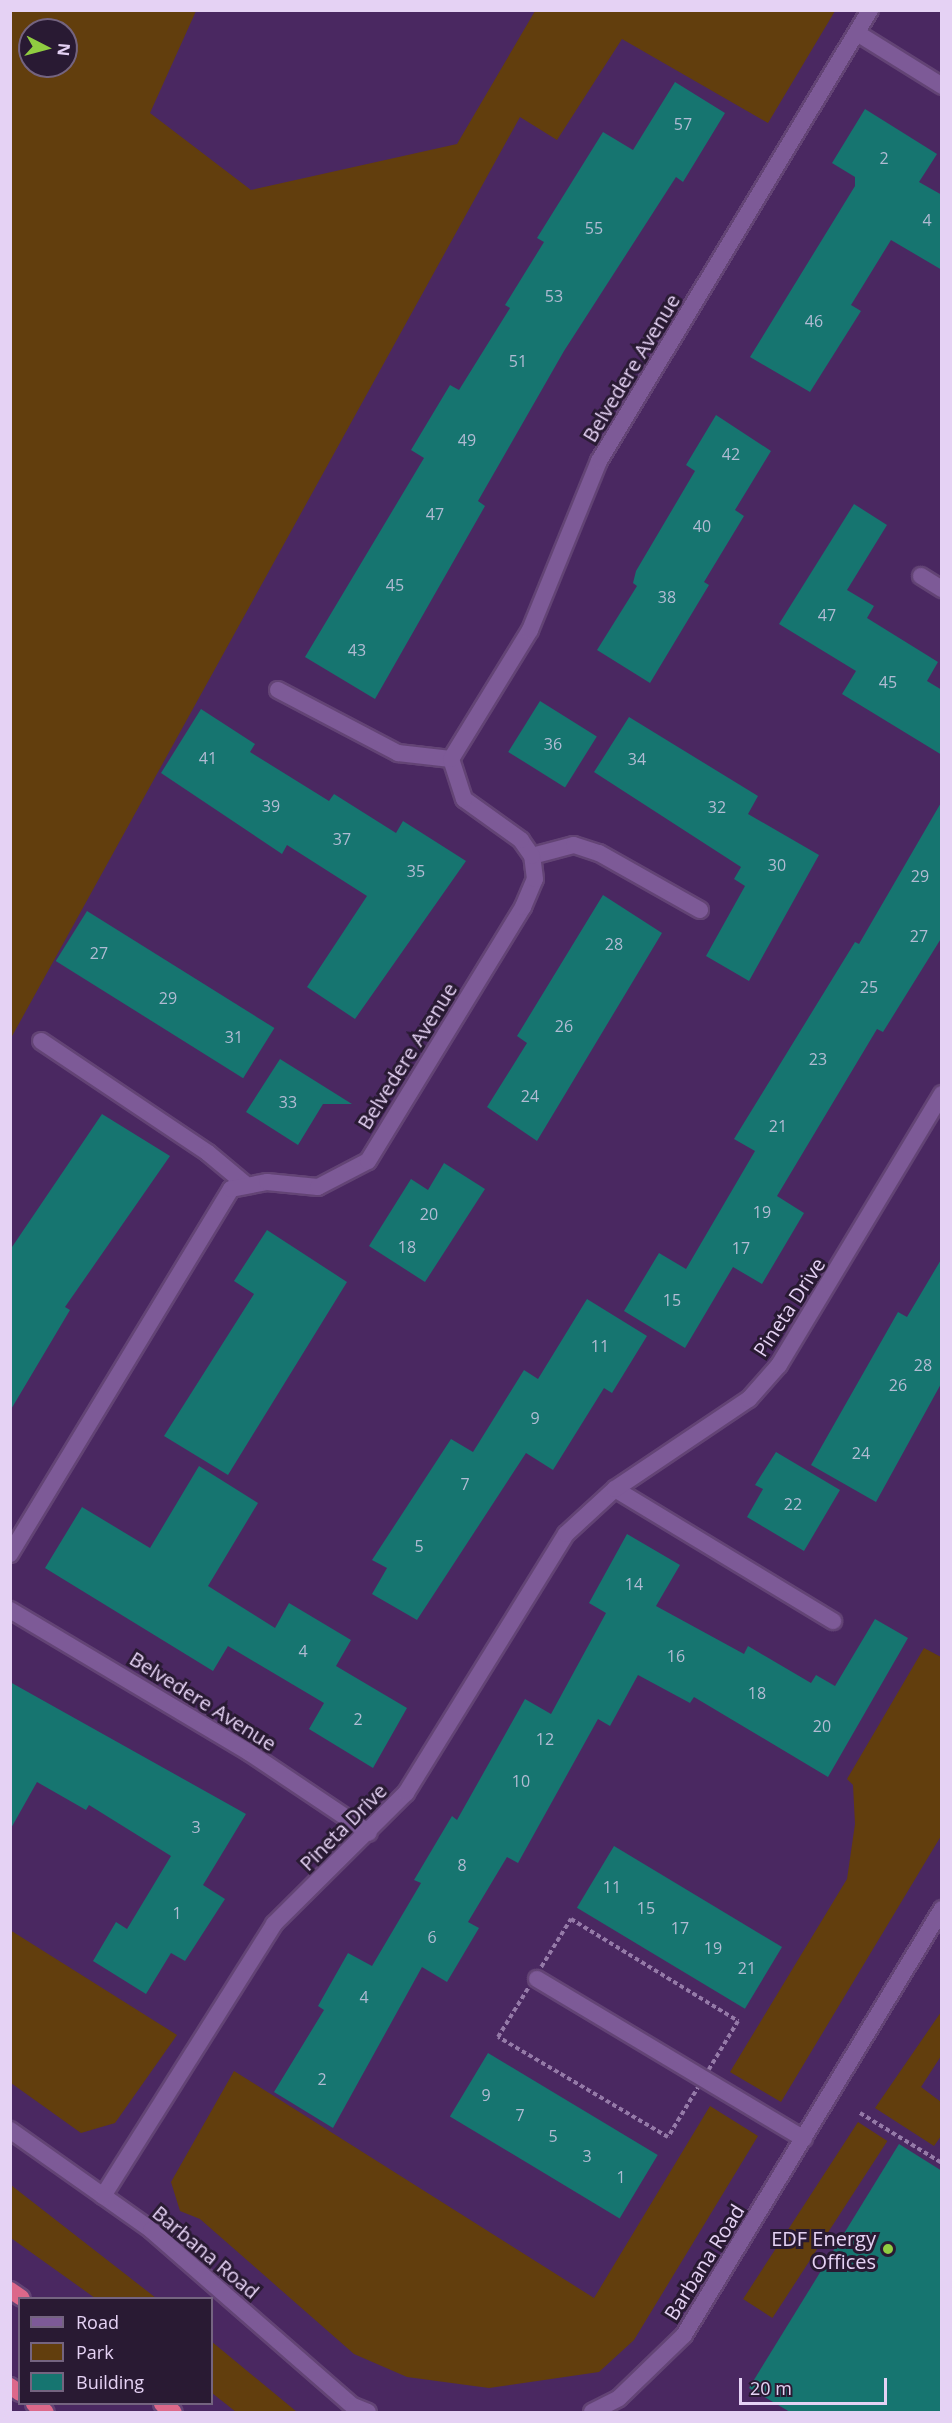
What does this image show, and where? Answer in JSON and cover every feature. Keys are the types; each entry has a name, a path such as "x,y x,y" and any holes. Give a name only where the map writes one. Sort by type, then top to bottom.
{"street":[{"name":"Belvedere Avenue","path":"451,759 530,630 599,461 870,10"},
{"path":"857,33 942,86"},
{"path":"921,576 942,589"},
{"path":"278,690 398,753 451,759 464,799 521,840 532,856 574,845 598,853 700,910"},
{"name":"Belvedere Avenue","path":"244,1183 318,1187 368,1161 523,908 535,879 532,856"},
{"path":"10,1554 222,1200 244,1183 208,1153 41,1041"},
{"name":"Pineta Drive","path":"103,2196 274,1924 369,1833 414,1781 566,1534 615,1489 724,1418 779,1365 942,1094"},
{"path":"615,1489 832,1621"},
{"name":"Belvedere Avenue","path":"10,1610 192,1717 369,1833"},
{"name":"Barbana Road","path":"592,2412 619,2398 684,2335 942,1910"},
{"path":"537,1978 804,2139"},
{"name":"Barbana Road","path":"10,2130 151,2230 353,2406 368,2412"}],"path":[{"path":"831,2095 942,2163"}],"green space":[{"path":"11,10 196,11 150,113 251,190 457,144 535,11 835,11 768,123 622,39 557,140 520,117 11,1038"},
{"path":"924,1648 941,1657 941,1836 781,2102 730,2072 847,1879 855,1824 853,1785 847,1779"},
{"path":"10,1930 177,2035 115,2123 81,2133 11,2083"},
{"path":"941,2012 941,2056 921,2087 941,2102 941,2136 934,2146 875,2108"},
{"path":"234,2071 594,2298 710,2106 758,2136 634,2340 599,2372 489,2388 407,2377 354,2354 200,2219 180,2211 171,2182"},
{"path":"858,2122 887,2141 772,2318 743,2299"},
{"path":"11,2185 155,2297 94,2297 11,2238"},
{"path":"213,2343 297,2412 236,2412 213,2394"}],"building":[{"path":"675,82 725,113 683,182 676,177 564,351 478,501 485,506 375,699 305,657 424,458 411,450 450,385 459,390 510,308 505,305 544,242 537,238 603,132 633,150"},
{"path":"865,109 937,154 919,182 942,195 942,270 891,240 851,305 861,311 810,392 750,357 855,186 855,177 832,163"},
{"path":"716,415 771,451 735,510 744,516 704,582 709,585 650,683 597,650 637,586 633,583 636,571 695,471 686,465"},
{"path":"854,504 887,525 847,590 874,606 867,618 938,662 927,681 942,690 942,755 842,694 856,671 779,624"},
{"path":"540,701 597,737 565,787 508,752"},
{"path":"201,709 255,744 250,752 329,801 334,794 396,833 403,821 466,861 355,1019 307,987 367,896 287,845 282,854 161,773"},
{"path":"629,717 758,796 748,814 819,855 749,981 706,956 745,886 734,879 741,867 594,772"},
{"path":"942,801 942,937 883,1032 877,1029 777,1196 804,1213 762,1284 733,1267 685,1348 624,1311 659,1253 686,1269 755,1151 734,1139 855,942 859,944"},
{"path":"603,895 662,933 537,1141 487,1107 527,1043 517,1036"},
{"path":"87,911 274,1028 243,1078 56,961"},
{"path":"280,1059 352,1104 323,1104 298,1145 246,1112"},
{"path":"102,1114 170,1156 65,1307 70,1310 10,1411 10,1250"},
{"path":"444,1163 485,1189 425,1282 369,1246 411,1179 428,1190"},
{"path":"267,1230 347,1282 228,1475 164,1436 254,1294 234,1281"},
{"path":"942,1258 942,1382 876,1502 811,1465 898,1312 907,1317"},
{"path":"587,1299 647,1336 612,1393 604,1388 553,1470 526,1453 417,1620 372,1594 387,1568 372,1560 451,1439 473,1452 524,1370 538,1379"},
{"path":"776,1452 840,1490 804,1551 747,1517 763,1489 755,1485"},
{"path":"199,1466 258,1503 208,1586 275,1628 289,1603 351,1640 336,1666 407,1708 373,1768 309,1729 324,1703 228,1646 213,1671 45,1568 82,1507 150,1548"},
{"path":"627,1534 680,1565 656,1606 744,1654 748,1646 811,1683 816,1675 835,1686 875,1619 908,1638 828,1777 694,1697 690,1703 638,1675 610,1726 598,1719 518,1863 507,1857 468,1922 479,1928 447,1982 422,1967 333,2128 274,2092 324,2010 318,2006 348,1953 372,1966 421,1883 414,1880 452,1816 457,1820 525,1699 551,1714 606,1613 589,1603"},
{"path":"10,1682 246,1814 203,1885 225,1899 185,1961 171,1953 146,1994 93,1961 116,1922 127,1929 171,1856 89,1805 86,1810 37,1782 10,1830"},
{"path":"614,1846 782,1947 745,2009 577,1908"},
{"path":"488,2053 658,2155 620,2218 450,2116"},
{"name":"EDF Energy Offices","path":"899,2144 942,2171 942,2412 790,2412 749,2388"}],"place":[{"name":"EDF Energy Offices","path":"888,2249"}]}
